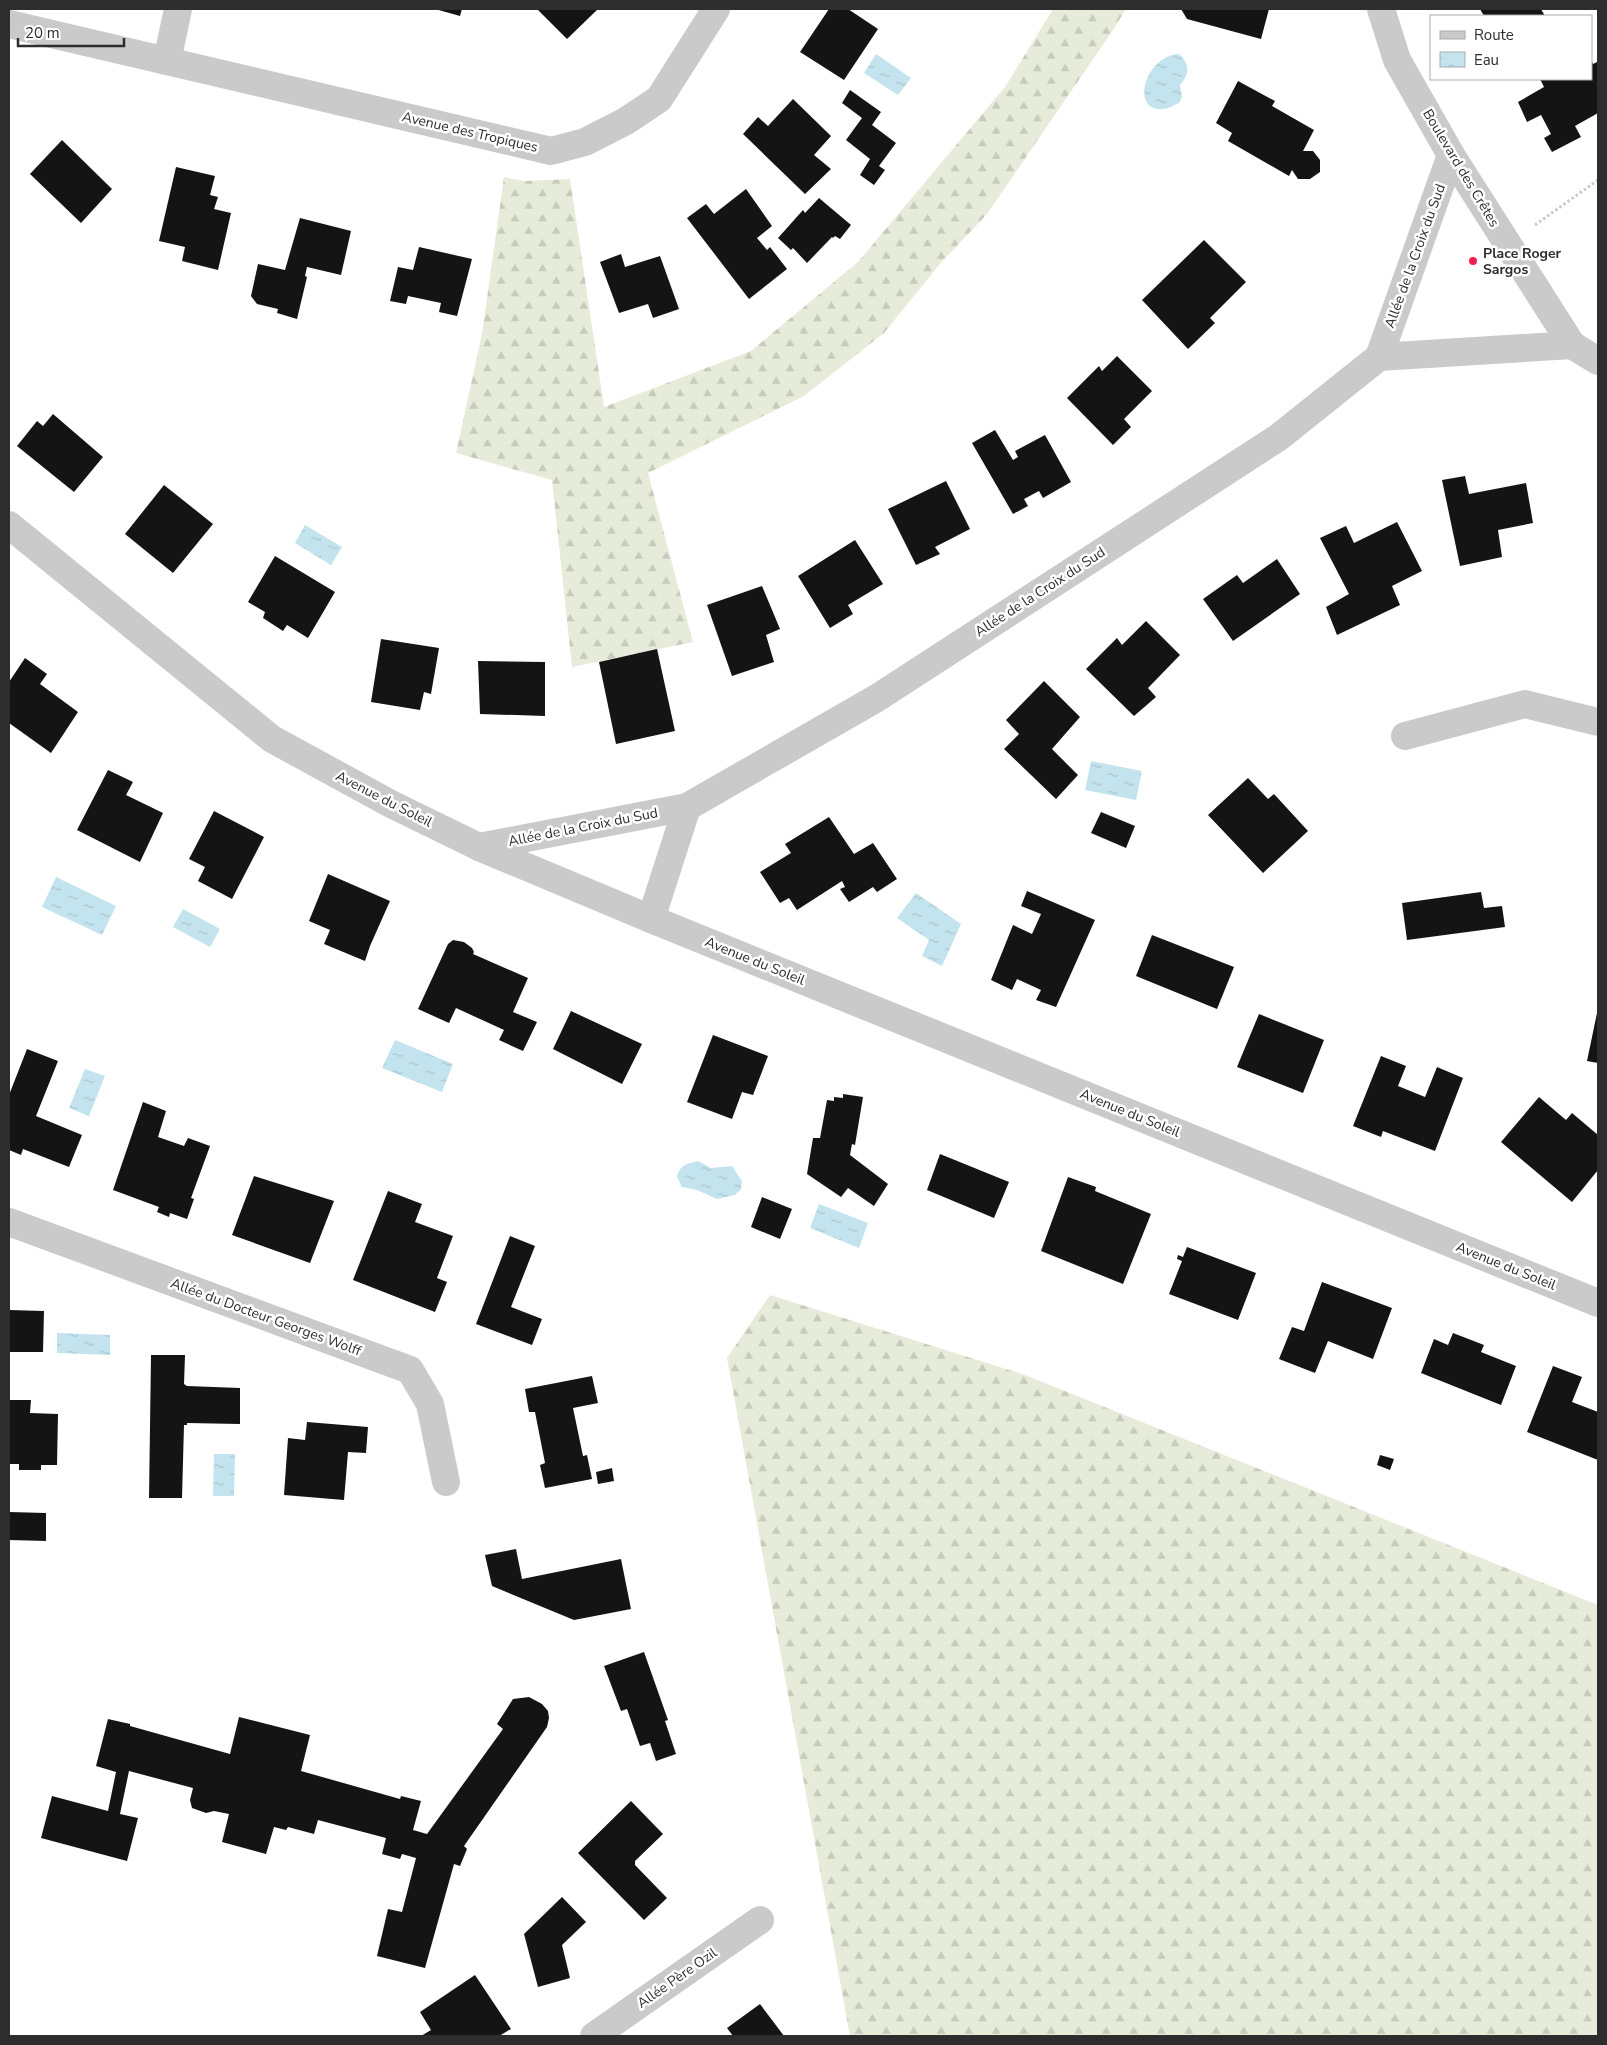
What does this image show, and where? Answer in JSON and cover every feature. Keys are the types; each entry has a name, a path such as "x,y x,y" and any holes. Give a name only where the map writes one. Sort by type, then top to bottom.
{"street":[{"path":"167,61 178,9"},
{"name":"Avenue des Tropiques","path":"9,24 551,151 585,142 626,121 659,99 716,9"},
{"name":"Boulevard des Crêtes","path":"1381,9 1397,60 1451,155 1572,346 1598,361"},
{"name":"Allée de la Croix du Sud","path":"479,847 687,807 877,698 1279,437 1380,356 1451,155"},
{"path":"1380,356 1572,346"},
{"name":"Avenue du Soleil","path":"9,525 272,739 391,804 479,847 1598,1303"},
{"path":"1405,736 1525,704 1598,722"},
{"path":"651,918 687,807"},
{"name":"Allée du Docteur Georges Wolff","path":"9,1222 410,1370 430,1404 446,1482"},
{"name":"Allée Père Ozil","path":"594,2036 760,1920"}],"path":[{"path":"1508,244 1598,180"}],"green space":[{"path":"1053,9 1126,9 987,214 939,265 884,333 804,396 648,473 693,642 572,667 552,480 456,453 482,334 504,177 524,181 570,179 604,407 751,351 858,262 1005,87"},
{"path":"770,1295 1025,1375 1598,1605 1598,2036 850,2036 727,1358"}],"water":[{"path":"876,54 911,78 898,95 864,73"},
{"path":"1179,54 1187,65 1186,77 1180,85 1182,97 1179,103 1168,108 1153,108 1147,102 1144,94 1150,73 1157,64 1167,57"},
{"path":"305,525 342,547 331,565 295,543"},
{"path":"1091,761 1142,771 1136,800 1085,790"},
{"path":"56,877 116,906 102,935 42,907"},
{"path":"916,893 961,924 942,966 922,956 929,940 897,918"},
{"path":"183,909 220,929 210,947 173,927"},
{"path":"395,1040 453,1064 442,1092 382,1068"},
{"path":"85,1069 105,1076 89,1116 69,1108"},
{"path":"698,1161 711,1168 732,1166 742,1181 741,1189 735,1195 717,1199 697,1190 682,1187 677,1177 680,1169 684,1165"},
{"path":"819,1204 868,1223 859,1248 810,1228"},
{"path":"57,1333 110,1335 110,1355 57,1353"},
{"path":"214,1454 235,1454 234,1496 213,1496"}],"building":[{"path":"435,9 462,9 460,16"},
{"path":"537,9 598,9 567,39"},
{"path":"829,9 848,9 878,29 844,80 800,52"},
{"path":"1181,9 1269,9 1261,39 1187,19"},
{"path":"1480,9 1541,9 1544,15 1483,15"},
{"path":"1592,62 1593,64 1597,62 1598,113 1575,126 1581,137 1552,152 1544,138 1551,134 1541,115 1527,122 1518,102 1544,87 1540,80 1592,80"},
{"path":"1238,81 1275,101 1272,106 1314,130 1303,151 1313,151 1320,160 1320,172 1310,179 1298,179 1292,170 1289,176 1228,141 1232,133 1216,123"},
{"path":"850,90 881,112 872,125 896,143 879,166 885,170 874,185 860,175 870,159 846,140 862,118 842,103"},
{"path":"793,99 831,136 814,155 831,169 805,194 743,134 758,117 768,126"},
{"path":"62,140 112,189 81,223 30,174"},
{"path":"176,167 215,176 210,195 218,197 214,209 231,213 218,270 182,261 185,247 159,241"},
{"path":"746,189 772,226 757,238 767,250 770,247 787,269 749,299 687,218 706,204 714,214"},
{"path":"819,198 851,225 840,239 835,236 832,237 807,263 793,248 791,250 778,238 803,210 805,213"},
{"path":"300,218 351,231 341,275 307,267 305,276 307,277 297,319 277,313 278,309 257,304 251,296 258,264 285,270"},
{"path":"1204,240 1246,282 1210,318 1215,323 1188,349 1142,300"},
{"path":"419,247 472,259 457,316 439,312 441,303 408,296 406,304 390,301 398,267 413,270"},
{"path":"621,254 625,267 660,256 679,309 653,318 648,304 619,313 600,262"},
{"path":"1117,356 1152,391 1124,419 1131,427 1113,445 1067,398 1099,366 1102,371"},
{"path":"53,414 103,457 74,492 17,446 37,421 43,426"},
{"path":"995,430 1013,460 1018,457 1015,451 1045,435 1071,482 1043,498 1039,491 1024,499 1028,506 1013,514 972,443"},
{"path":"1465,476 1469,494 1526,483 1533,523 1498,530 1502,557 1460,566 1442,480"},
{"path":"946,481 970,529 935,547 940,554 916,565 888,509"},
{"path":"164,485 213,524 173,573 125,534"},
{"path":"1397,522 1422,571 1392,586 1400,605 1337,635 1326,607 1349,594 1320,538 1346,526 1354,543"},
{"path":"855,540 883,584 848,605 853,614 830,628 798,576"},
{"path":"275,556 335,592 308,638 287,625 283,631 263,618 265,612 248,602"},
{"path":"1277,559 1300,594 1233,641 1203,599 1237,575 1243,583"},
{"path":"762,586 780,629 766,635 774,662 732,676 707,605"},
{"path":"1146,621 1180,655 1148,688 1156,697 1134,716 1086,669 1117,638 1122,645"},
{"path":"381,639 439,648 431,694 424,692 420,710 371,702"},
{"path":"657,649 675,731 616,744 599,662"},
{"path":"25,658 47,674 40,684 78,712 51,753 9,723 9,682"},
{"path":"478,661 545,662 545,716 480,714"},
{"path":"1044,681 1080,717 1052,749 1078,775 1056,799 1004,749 1019,734 1006,720"},
{"path":"108,770 133,782 126,795 163,813 140,862 77,830"},
{"path":"1248,778 1268,799 1274,794 1308,831 1263,873 1208,815"},
{"path":"214,811 264,837 232,899 198,881 205,867 189,859"},
{"path":"1101,812 1135,826 1126,848 1091,833"},
{"path":"829,817 854,854 873,843 897,879 877,892 873,887 849,902 840,889 845,887 842,881 797,910 789,898 780,903 760,872 791,853 785,844"},
{"path":"328,874 390,901 365,961 324,944 330,930 309,921"},
{"path":"1027,891 1095,920 1056,1007 1036,1000 1041,990 1017,979 1012,990 991,980 1013,925 1032,934 1041,914 1021,906"},
{"path":"1481,892 1484,908 1502,906 1505,927 1407,940 1402,903"},
{"path":"1152,935 1234,967 1217,1009 1136,976"},
{"path":"453,940 464,942 472,948 473,954 528,978 513,1012 537,1022 523,1051 499,1040 504,1030 456,1008 449,1023 418,1009 448,944"},
{"path":"571,1011 642,1044 622,1084 553,1049"},
{"path":"1598,1013 1598,1063 1587,1061"},
{"path":"1259,1014 1324,1040 1303,1093 1237,1067"},
{"path":"713,1035 768,1056 753,1095 742,1092 732,1119 687,1102"},
{"path":"27,1049 58,1061 36,1116 82,1135 69,1167 23,1149 21,1155 9,1150 9,1095"},
{"path":"1381,1056 1406,1066 1398,1086 1425,1097 1437,1067 1463,1078 1435,1151 1383,1131 1381,1137 1353,1126"},
{"path":"843,1094 863,1097 855,1145 852,1144 850,1155 888,1184 874,1206 848,1188 841,1197 807,1174 813,1138 820,1138 827,1100 834,1101 834,1097 843,1098"},
{"path":"1539,1097 1566,1120 1572,1113 1598,1135 1598,1170 1572,1202 1501,1142"},
{"path":"143,1102 166,1111 158,1137 184,1146 188,1138 210,1146 191,1198 194,1199 187,1219 170,1213 169,1217 157,1212 159,1207 113,1190"},
{"path":"940,1154 1009,1182 994,1218 927,1190"},
{"path":"254,1176 334,1201 310,1263 232,1235"},
{"path":"1068,1177 1096,1187 1095,1191 1151,1214 1123,1284 1041,1251"},
{"path":"388,1191 422,1204 415,1222 453,1236 437,1278 447,1282 435,1312 353,1280"},
{"path":"762,1197 792,1209 780,1239 751,1227"},
{"path":"510,1236 535,1246 511,1307 542,1319 532,1345 476,1324"},
{"path":"1187,1247 1256,1273 1238,1320 1169,1294 1182,1261 1177,1259 1178,1255 1183,1257"},
{"path":"1322,1282 1392,1308 1373,1359 1328,1341 1315,1373 1279,1359 1292,1327 1304,1331"},
{"path":"9,1310 44,1311 43,1352 9,1352"},
{"path":"1453,1333 1484,1345 1481,1352 1516,1366 1501,1405 1421,1373 1434,1339 1448,1345"},
{"path":"151,1355 185,1355 184,1384 187,1386 240,1388 240,1424 187,1423 187,1425 184,1425 182,1498 149,1498"},
{"path":"1553,1366 1582,1377 1572,1402 1598,1412 1598,1460 1527,1432"},
{"path":"592,1376 598,1403 573,1408 583,1456 587,1455 592,1479 545,1488 540,1465 545,1463 535,1412 529,1412 525,1389"},
{"path":"9,1400 31,1400 30,1413 58,1414 57,1465 41,1465 41,1470 19,1470 19,1464 9,1464"},
{"path":"307,1422 368,1427 366,1453 348,1452 344,1500 284,1495 288,1438 305,1440"},
{"path":"1380,1455 1394,1459 1390,1470 1377,1465"},
{"path":"612,1468 614,1481 598,1484 596,1472"},
{"path":"9,1512 46,1513 46,1541 9,1540"},
{"path":"516,1549 522,1579 621,1559 631,1609 574,1620 492,1586 485,1555"},
{"path":"644,1652 668,1720 665,1721 676,1754 656,1761 650,1743 640,1746 627,1709 621,1711 604,1666"},
{"path":"529,1697 542,1704 548,1711 547,1727 464,1846 467,1849 460,1866 454,1864 425,1968 377,1956 388,1909 402,1912 416,1858 402,1854 400,1859 382,1854 386,1838 318,1820 314,1834 288,1827 286,1830 274,1827 266,1854 222,1842 229,1814 214,1811 206,1813 192,1808 190,1800 193,1788 129,1771 120,1814 138,1818 127,1861 41,1838 52,1796 108,1811 116,1772 96,1766 108,1719 230,1754 239,1717 310,1735 301,1771 400,1799 401,1796 421,1801 413,1830 427,1834 503,1729 497,1724 513,1699"},
{"path":"631,1801 663,1834 635,1861 635,1865 667,1898 644,1920 578,1853"},
{"path":"562,1897 586,1922 562,1945 570,1978 538,1987 524,1934"},
{"path":"475,1975 511,2029 499,2036 421,2036 431,2030 420,2012"},
{"path":"760,2004 784,2036 733,2036 727,2028"}],"place":[{"name":"Place Roger Sargos","path":"1473,261"}]}
